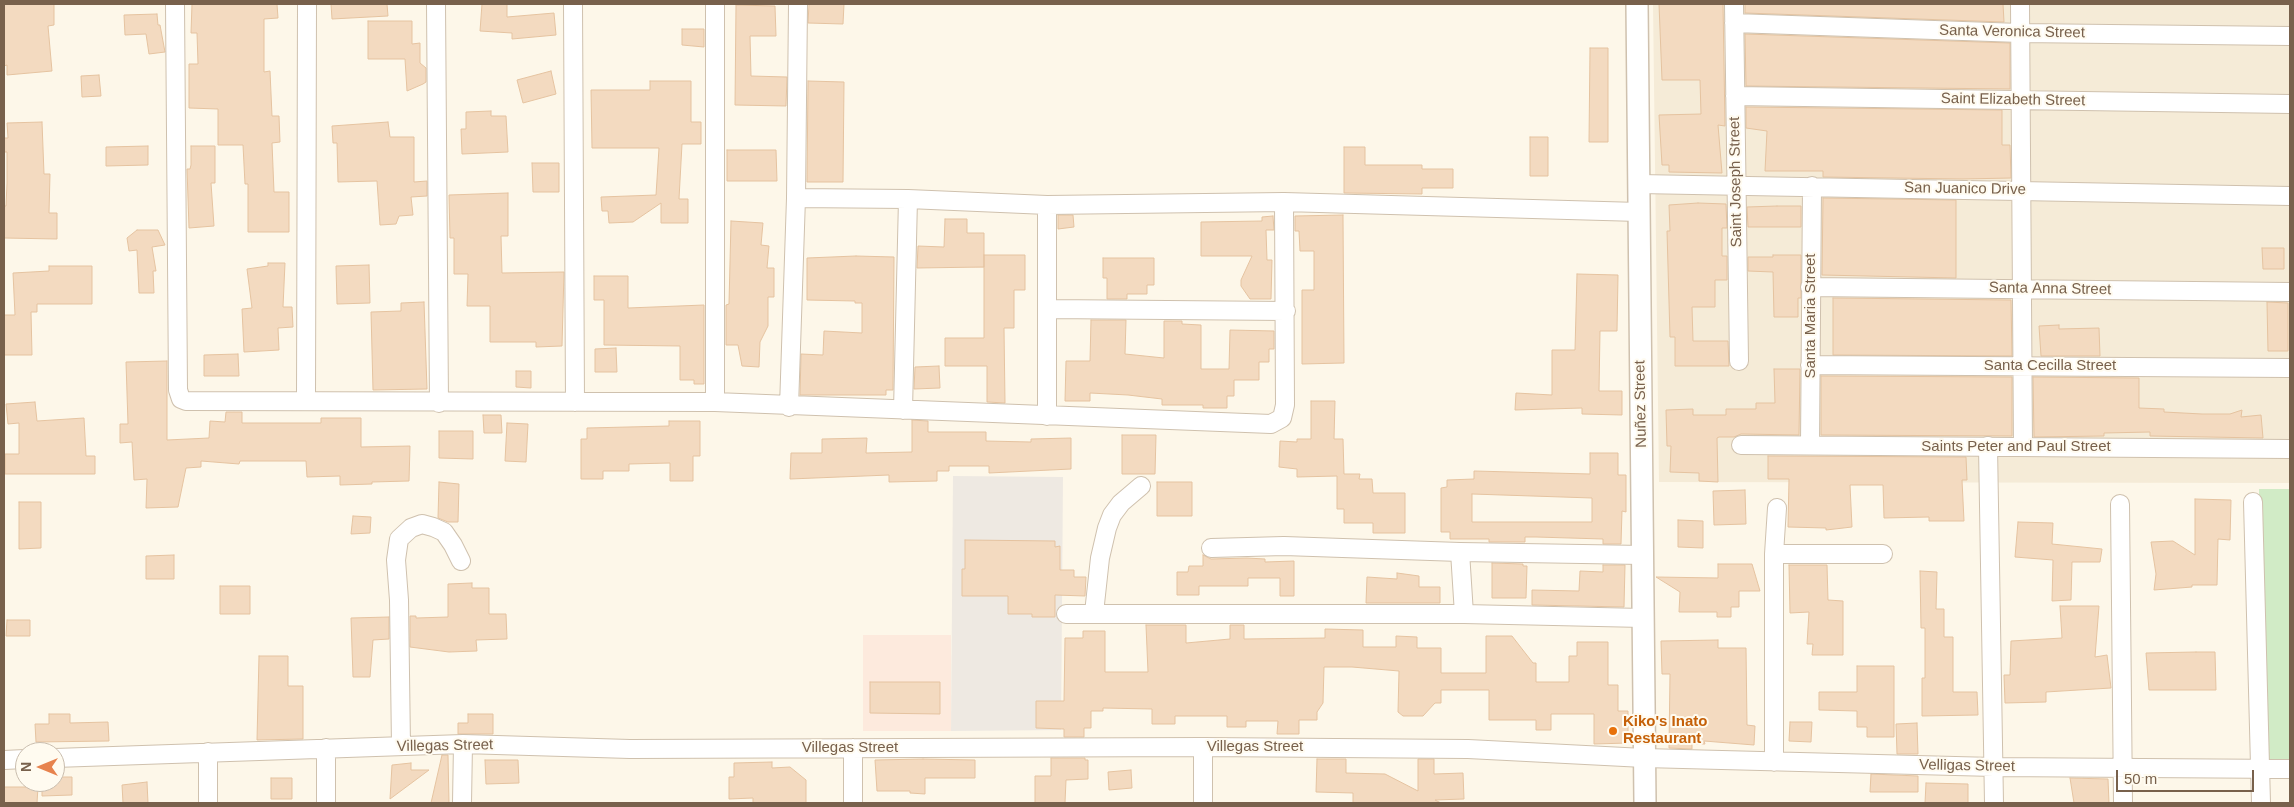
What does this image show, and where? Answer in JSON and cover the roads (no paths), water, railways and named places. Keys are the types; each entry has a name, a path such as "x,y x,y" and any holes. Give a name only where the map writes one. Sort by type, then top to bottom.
{"street":[{"path":"175,4 178,390 181,399 191,402 306,400 439,403 715,402 789,407 1271,424 1278,422 1285,413 1284,202"},
{"path":"306,400 307,4"},
{"path":"436,4 439,403"},
{"path":"573,4 575,402"},
{"path":"715,4 715,402"},
{"path":"789,407 796,198 798,4"},
{"name":"Nuñez Street","path":"1637,4 1645,803"},
{"name":"Saint Joseph Street","path":"1734,4 1739,361"},
{"path":"2020,4 2023,447"},
{"name":"Santa Veronica Street","path":"1734,23 2020,33 2290,36"},
{"name":"Saint Elizabeth Street","path":"1735,96 2290,104"},
{"name":"San Juanico Drive","path":"1639,184 2290,196"},
{"name":"Santa Maria Street","path":"1810,445 1812,186"},
{"path":"796,198 908,199 1047,205 1284,202 1639,212"},
{"path":"903,410 908,199"},
{"path":"1047,205 1047,416"},
{"name":"Santa Anna Street","path":"1810,287 2290,292"},
{"path":"1048,309 1286,311"},
{"name":"Santa Cecilla Street","path":"1810,365 2290,368"},
{"name":"Saints Peter and Paul Street","path":"1741,445 2290,449"},
{"path":"1988,446 1994,803"},
{"path":"1094,613 1100,558 1107,528 1112,515 1121,503 1141,486"},
{"path":"2253,502 2261,803"},
{"path":"2120,504 2123,803"},
{"path":"1774,762 1774,554 1777,508"},
{"path":"401,746 399,600 396,560 399,539 412,528 422,524 433,527 444,532 461,561"},
{"path":"1211,548 1284,546 1460,552 1642,555"},
{"path":"1460,552 1464,614"},
{"path":"1774,554 1883,554"},
{"path":"1066,614 1464,614 1643,618"},
{"path":"462,803 463,744"},
{"name":"Villegas Street","path":"65,758 463,744 630,749 1203,747 1468,750 1644,758"},
{"path":"1202,803 1203,747"},
{"path":"326,748 326,803"},
{"path":"853,748 853,803"},
{"path":"208,752 208,803"},
{"name":"Velligas Street","path":"1644,758 1994,767 2290,769"}],"place":[{"name":"Kiko's Inato Restaurant","path":"1613,731"}]}
